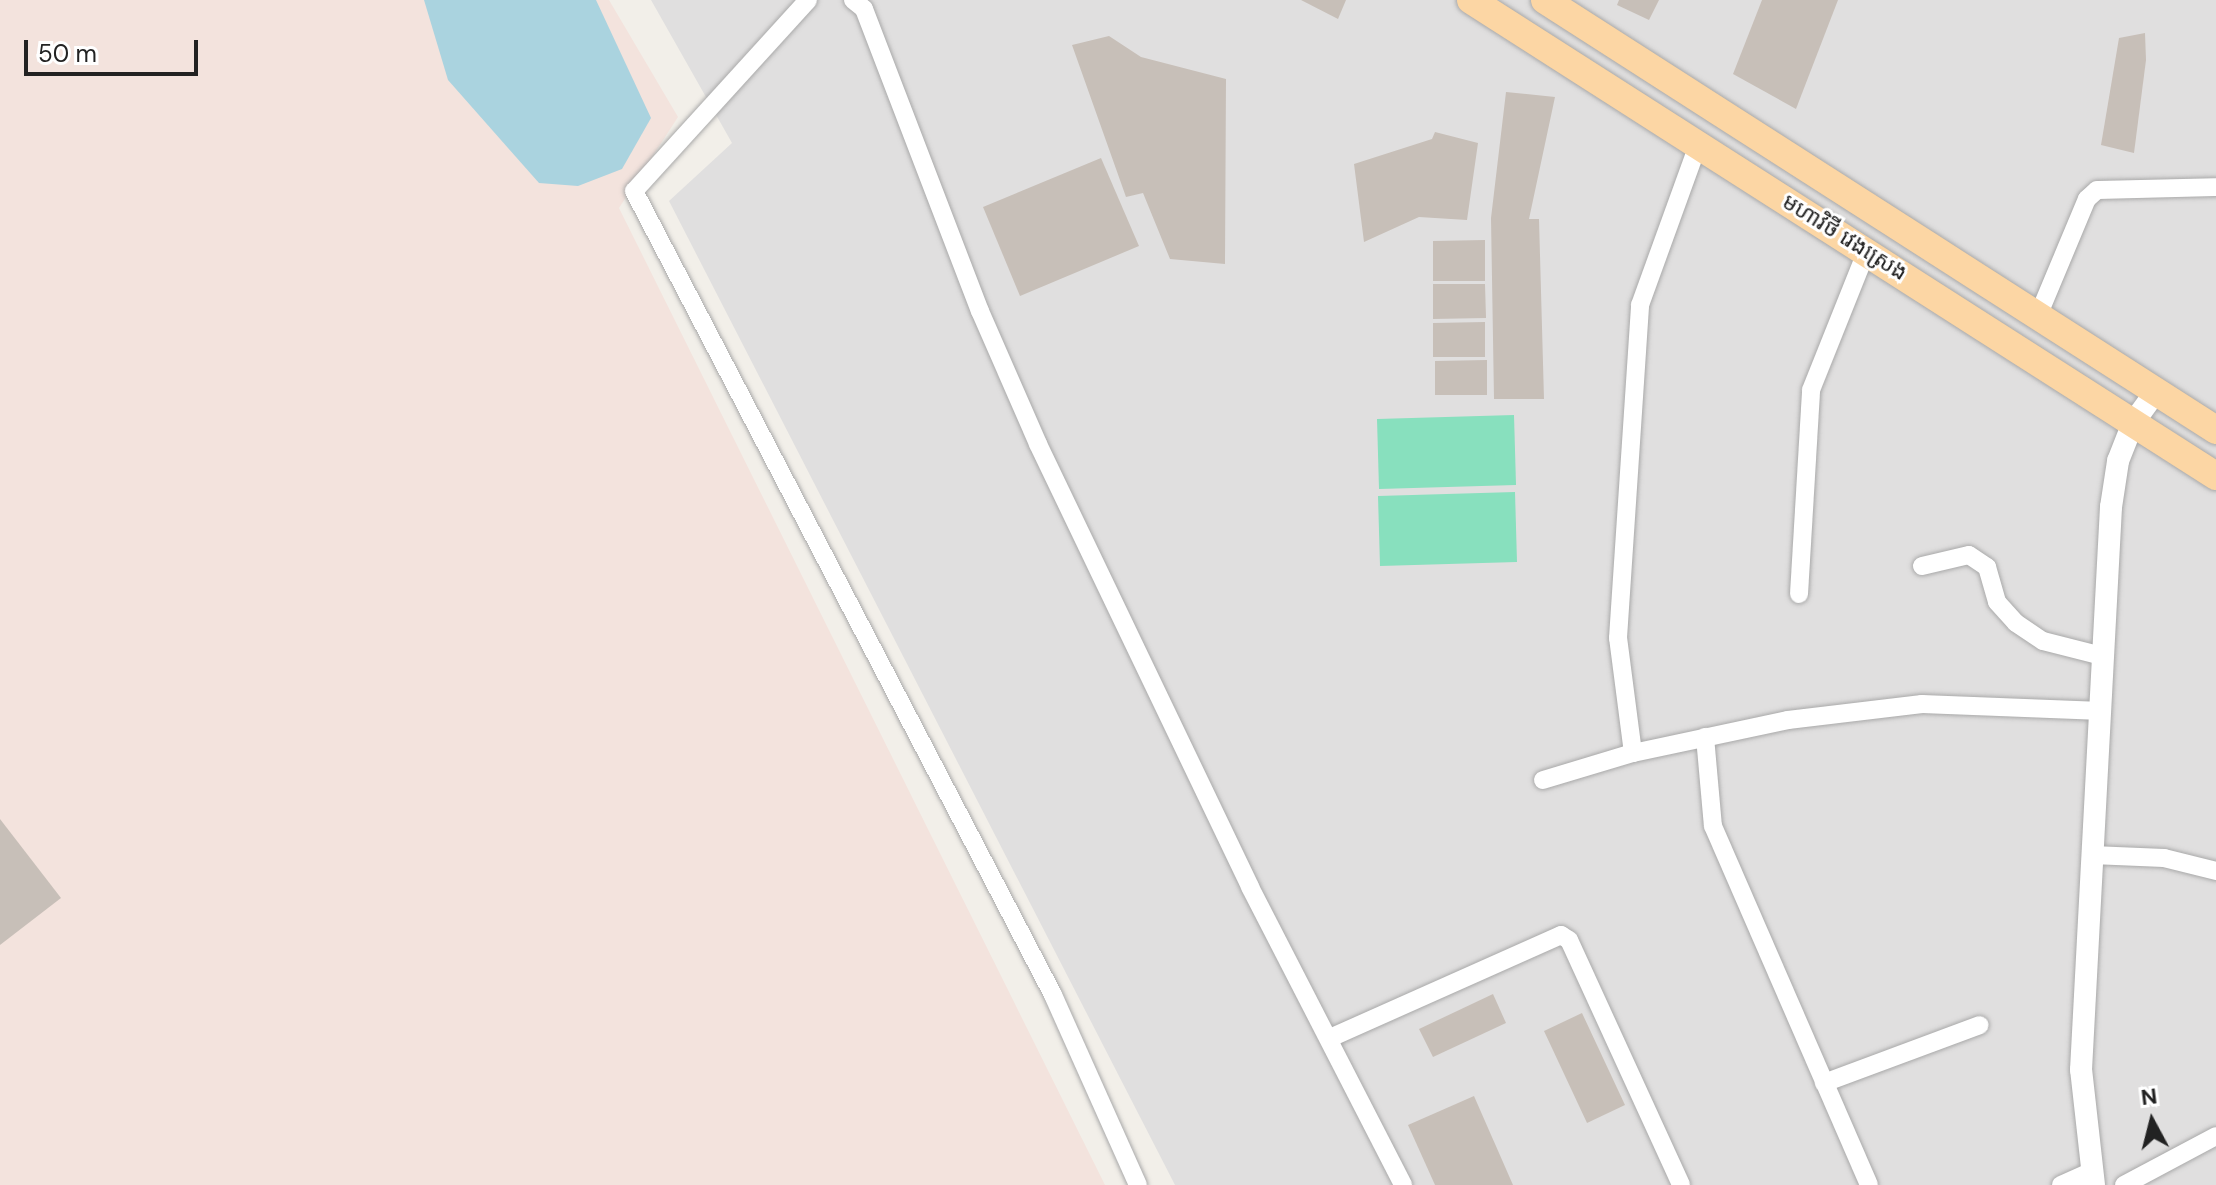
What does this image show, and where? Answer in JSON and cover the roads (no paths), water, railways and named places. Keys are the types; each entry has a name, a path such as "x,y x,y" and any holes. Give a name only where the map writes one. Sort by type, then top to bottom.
{"main road":[{"name":"មហាវិថី វេងស្រេង","path":"1471,0 1867,250 2216,476"},
{"name":"មហាវិថី វេងស្រេង","path":"1545,0 2216,430"}],"street":[{"path":"808,0 634,191 1053,995 1138,1185"},
{"path":"853,0 864,9 980,311 1038,444 1250,887 1403,1185"},
{"path":"1633,753 1618,638 1640,305 1698,145"},
{"path":"2038,316 2087,199 2097,190 2216,187"},
{"path":"1799,594 1811,390 1867,250"},
{"path":"2061,1185 2094,1178 2081,1070 2111,507 2118,461 2133,423 2156,391"},
{"path":"1922,566 1969,555 1987,567 1997,602 2016,623 2043,641 2102,656"},
{"path":"1543,780 1633,753 1788,720 1922,704 2102,711"},
{"path":"1705,737 1713,826 1869,1185"},
{"path":"2092,855 2164,858 2216,871"},
{"path":"1330,1038 1561,935 1569,940 1681,1185"},
{"path":"1824,1083 1980,1025"},
{"path":"2124,1185 2216,1136"}],"water":[{"path":"424,0 596,0 651,118 622,169 578,186 539,183 448,80"}]}
